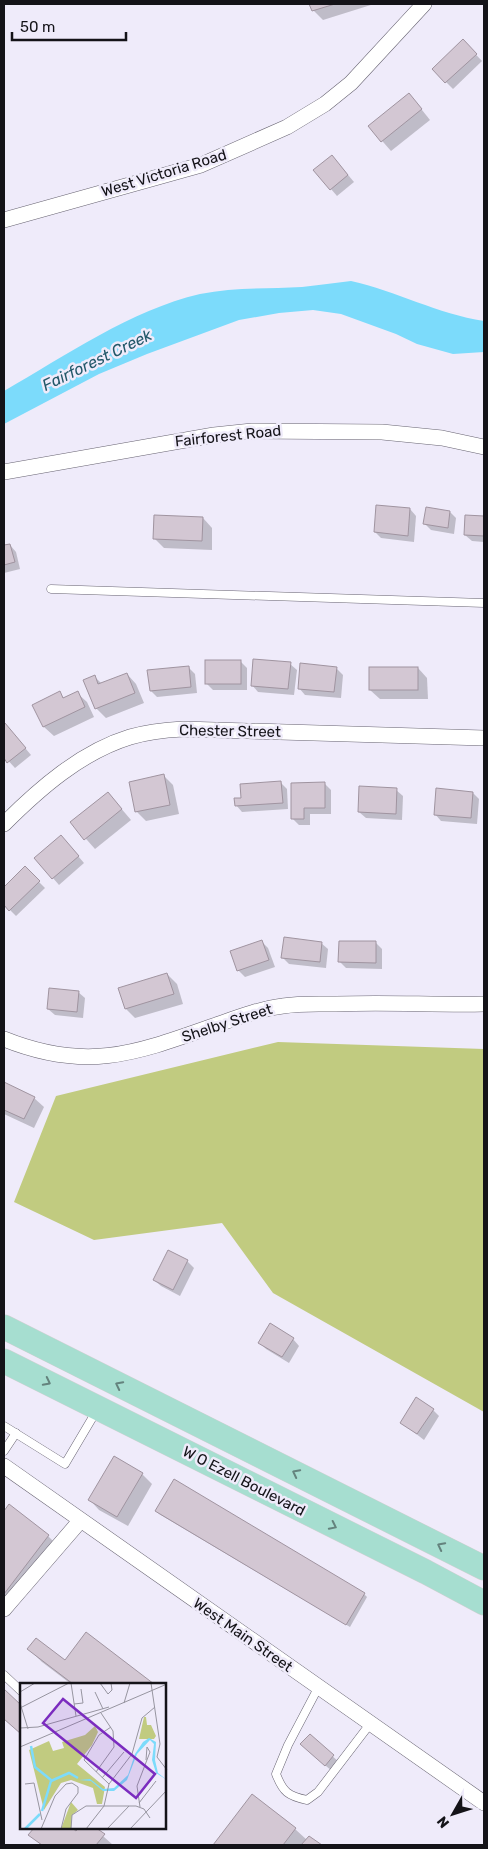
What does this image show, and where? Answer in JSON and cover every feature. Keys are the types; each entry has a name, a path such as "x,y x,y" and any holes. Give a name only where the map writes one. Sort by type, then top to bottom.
{"main road":[{"name":"W O Ezell Boulevard","path":"4,1327 484,1568"},
{"name":"W O Ezell Boulevard","path":"4,1361 397,1557 484,1603"},
{"path":"130,1424 145,1398"},
{"path":"397,1557 410,1530"}],"street":[{"name":"West Victoria Road","path":"4,220 201,165 287,127 325,104 350,83 424,4"},
{"name":"Fairforest Road","path":"4,472 214,435 271,430 382,432 442,438 484,447"},
{"name":"Chester Street","path":"4,824 48,784 81,761 129,737 156,731 183,729 484,738"},
{"name":"Shelby Street","path":"4,1039 52,1054 87,1058 151,1048 254,1012 284,1006 359,1003 484,1004"},
{"name":"West Main Street","path":"4,1466 318,1688 484,1802"},
{"path":"4,1609 80,1521"}],"lane":[{"path":"51,589 484,603"},
{"path":"4,1426 65,1464 98,1408"},
{"path":"4,1451 16,1433"},
{"path":"4,1676 20,1690"},
{"path":"318,1688 288,1745 276,1774 280,1786 291,1796 307,1800 318,1792 370,1724"}],"green space":[{"path":"278,1042 484,1049 484,1412 273,1293 222,1223 94,1240 14,1202 56,1096"}],"water":[{"name":"Fairforest Creek","path":"351,281 384,290 450,313 484,321 484,352 453,354 417,344 396,334 341,314 313,310 279,313 239,320 147,354 99,374 4,424 4,391 99,335 149,311 174,301 213,292 238,289 302,287"}],"building":[{"path":"309,4 335,4 312,11"},
{"path":"463,39 477,54 445,83 432,69"},
{"path":"409,93 422,109 381,142 368,126"},
{"path":"332,155 348,175 330,190 313,170"},
{"path":"376,505 410,508 408,536 374,532"},
{"path":"426,507 450,511 448,528 423,524"},
{"path":"154,515 203,517 202,541 153,539"},
{"path":"465,515 484,516 484,536 464,535"},
{"path":"10,544 15,562 4,565 4,545"},
{"path":"253,659 291,662 288,689 251,686"},
{"path":"205,660 241,660 241,684 205,684"},
{"path":"300,663 337,667 334,692 298,689"},
{"path":"189,666 191,687 150,691 147,670"},
{"path":"369,667 418,667 418,690 369,690"},
{"path":"127,673 135,693 95,709 83,680 95,675 98,684"},
{"path":"60,691 63,698 78,691 85,707 43,727 32,705"},
{"path":"5,723 26,748 7,763 4,758"},
{"path":"164,774 170,805 135,812 129,782"},
{"path":"281,781 283,803 235,806 234,798 241,798 240,784"},
{"path":"325,782 325,808 304,808 304,819 291,819 291,783"},
{"path":"359,786 397,788 396,814 358,812"},
{"path":"436,788 473,792 471,818 434,815"},
{"path":"108,792 122,809 84,840 70,822"},
{"path":"61,835 79,856 52,879 34,858"},
{"path":"25,866 40,881 9,911 4,905 4,887"},
{"path":"284,937 322,942 320,962 281,958"},
{"path":"262,940 269,960 237,971 230,951"},
{"path":"339,941 376,941 376,963 338,962"},
{"path":"167,973 174,994 125,1009 118,988"},
{"path":"49,988 79,991 77,1012 47,1009"},
{"path":"4,1082 35,1097 24,1119 4,1110"},
{"path":"168,1250 188,1260 173,1290 153,1280"},
{"path":"270,1323 294,1338 282,1357 258,1343"},
{"path":"416,1397 434,1409 417,1434 400,1423"},
{"path":"114,1456 143,1473 117,1517 88,1500"},
{"path":"174,1479 365,1593 346,1625 155,1511"},
{"path":"9,1504 49,1535 4,1594 4,1511"},
{"path":"86,1632 153,1683 72,1683 27,1649 36,1638 65,1660"},
{"path":"4,1689 20,1704 20,1733 4,1719"},
{"path":"310,1734 334,1755 325,1766 300,1744"},
{"path":"252,1794 296,1828 283,1845 213,1845"},
{"path":"33,1829 73,1829 76,1831 78,1829 98,1829 105,1834 96,1845 42,1845 28,1835"},
{"path":"309,1836 322,1845 301,1845"}]}
